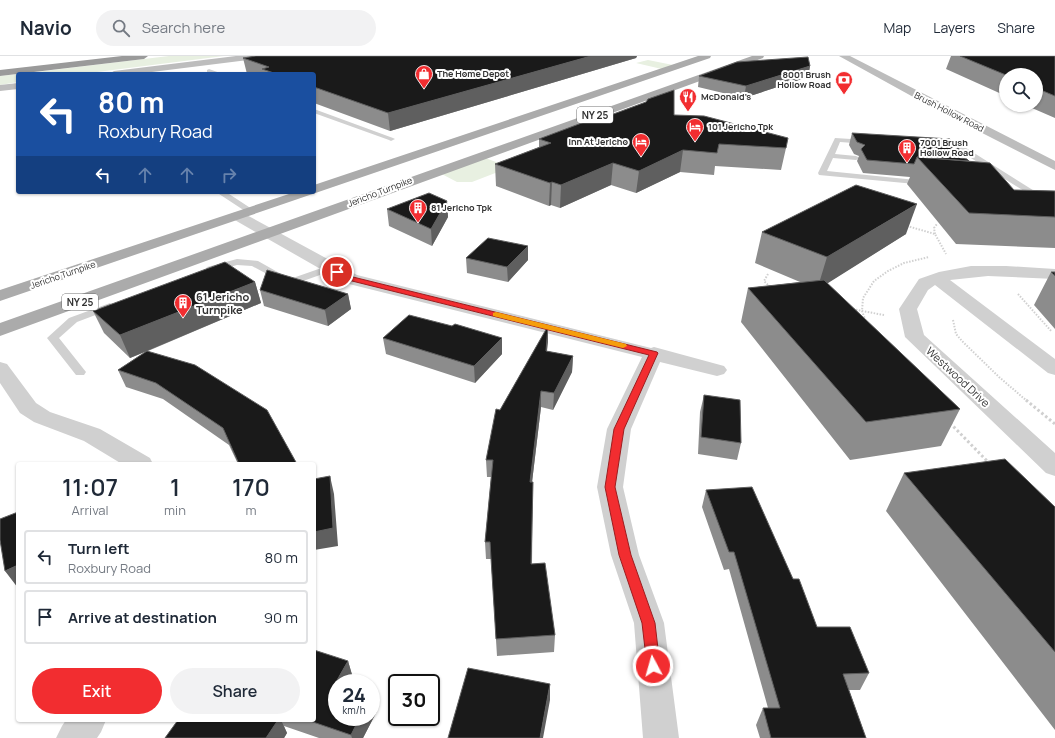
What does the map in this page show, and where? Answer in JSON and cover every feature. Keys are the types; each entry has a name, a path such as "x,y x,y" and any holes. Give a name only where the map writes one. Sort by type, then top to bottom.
{"highway":[{"path":"0,73 144,56"}],"main road":[{"path":"130,72 257,56"},
{"name":"Jericho Turnpike","path":"316,189 707,56"},
{"name":"Jericho Turnpike","path":"0,330 67,314 202,267 270,234 430,173 760,56"},
{"name":"Brush Hollow Road","path":"843,56 1055,166"},
{"path":"0,88 16,86"},
{"name":"Jericho Turnpike","path":"0,296 303,194"}],"street":[{"path":"244,214 270,234 350,279 654,353 717,370"},
{"name":"Westwood Drive","path":"1055,274 1008,271 955,273 923,284 908,309 915,337 1055,467"},
{"path":"938,279 1055,369"},
{"path":"654,353 619,429 610,487 625,555 649,623 661,738"},
{"path":"0,368 28,408 42,417 92,435 138,462"},
{"path":"74,738 87,722"}],"lane":[{"path":"316,112 391,139"},
{"path":"945,138 996,170 1036,192 1017,190"},
{"path":"876,142 838,140 822,173 931,183"},
{"path":"930,146 960,148"},
{"path":"830,156 856,158"},
{"path":"981,169 996,170"},
{"path":"222,194 244,214"},
{"path":"202,267 237,262 254,263 289,283 330,268"},
{"path":"80,372 53,338 67,314 123,301"}],"path":[{"path":"900,224 935,234"},
{"path":"937,224 934,228 935,234 946,254 939,255"},
{"path":"866,323 862,311 862,298 874,281 888,271 904,263 931,256"},
{"path":"768,274 764,281 775,290"},
{"path":"1015,290 1052,332"},
{"path":"847,308 862,311"},
{"path":"945,418 993,467"}],"green space":[{"path":"169,56 224,56 97,72 36,72"},
{"path":"648,60 678,66 666,70 636,63"},
{"path":"16,74 16,82 0,85 0,76"},
{"path":"480,156 520,171 503,170 472,182 457,182 436,171"}],"building":[{"name":"The Home Depot","path":"256,56 591,56 388,113 316,88 316,72 271,72 262,69 269,67 243,58"},
{"path":"960,56 1055,56 1055,96 1043,91 1043,68 999,68 999,72"},
{"path":"808,57 810,66 746,86 699,76 737,62"},
{"path":"674,90 674,115 704,116 788,138 786,148 719,144 717,153 683,150 639,171 613,163 561,185 552,182 550,183 495,164 551,143 539,139 603,115 608,116"},
{"path":"852,133 950,139 961,151 960,158 967,159 969,161 917,157 914,164 867,160 861,149 865,145 857,142"},
{"path":"917,157 990,163 1014,190 1055,191 1055,217 969,213"},
{"path":"856,185 917,204 827,257 762,232"},
{"path":"429,193 447,201 431,229 387,209"},
{"path":"488,238 528,246 507,267 466,258"},
{"path":"225,262 255,282 120,335 93,311"},
{"path":"267,270 348,294 325,310 260,290"},
{"path":"824,280 960,409 866,422 748,288"},
{"path":"409,315 452,326 455,324 502,338 474,366 383,338"},
{"path":"548,326 546,351 573,356 554,393 541,391 530,482 533,482 531,564 545,563 555,635 496,639 490,542 485,542 493,460 486,460 496,409 500,410"},
{"path":"147,351 195,365 267,410 296,462 238,462 223,428 156,383 118,370"},
{"path":"704,395 740,400 741,443 701,437"},
{"path":"1005,459 1055,507 1055,652 904,473"},
{"path":"330,476 333,528 316,532 316,479"},
{"path":"752,487 793,579 799,579 817,627 850,627 869,673 843,674 866,738 771,738 763,708 780,708 734,552 729,552 706,490"},
{"path":"16,513 16,566 5,571 0,540 0,519"},
{"path":"316,651 348,661 341,674 328,674 328,726 356,726 351,735 313,722 316,722"},
{"path":"468,668 550,684 540,738 448,738"},
{"path":"177,722 277,722 266,738 165,738"}],"slow traffic":[{"path":"496,314 623,346"}],"place":[{"name":"The Home Depot","path":"424,89"},
{"name":"8001 Brush Hollow Road","path":"844,95"},
{"name":"McDonald's","path":"688,112"},
{"name":"101 Jericho Tpk","path":"695,142"},
{"name":"Inn At Jericho","path":"641,157"},
{"name":"7001 Brush Hollow Road","path":"907,163"},
{"name":"81 Jericho Tpk","path":"418,223"},
{"name":"61 Jericho Turnpike","path":"183,318"}],"route":[{"path":"337,272 350,279 654,353 619,429 610,487 625,555 649,623 653,666"}]}
